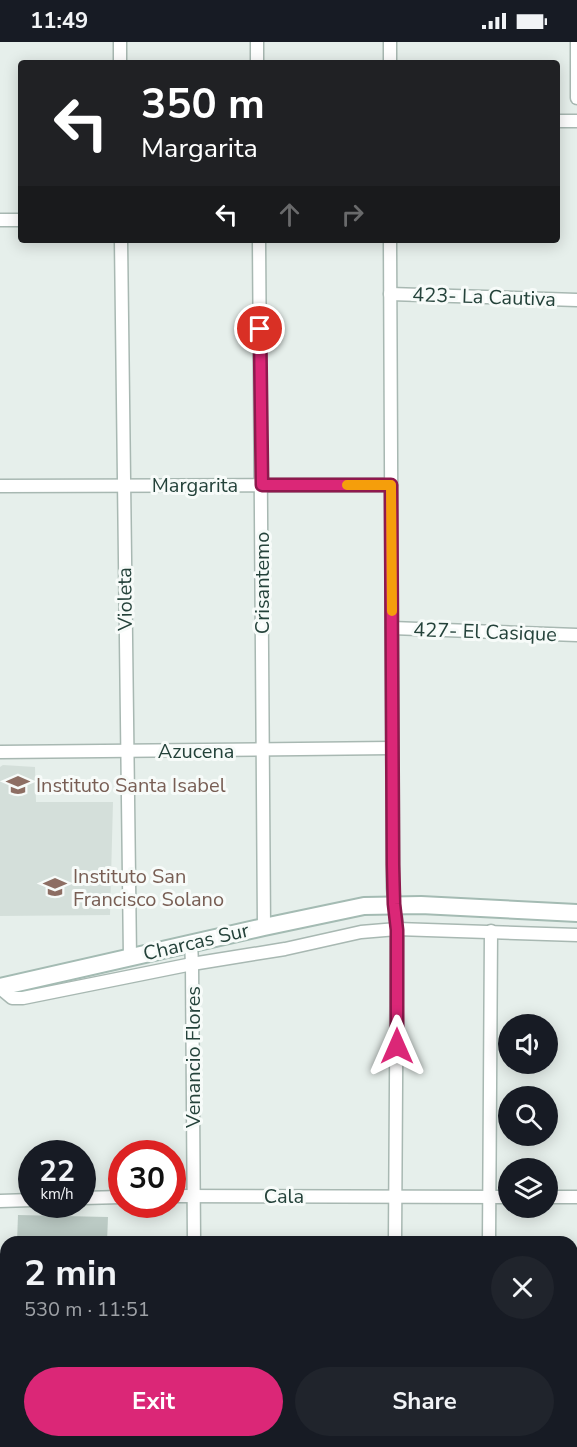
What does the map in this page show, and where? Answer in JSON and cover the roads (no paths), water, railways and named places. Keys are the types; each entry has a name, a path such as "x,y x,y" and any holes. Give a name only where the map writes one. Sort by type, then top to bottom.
{"main road":[{"name":"Charcas Sur","path":"0,987 350,909 394,904 577,913"}],"street":[{"path":"120,42 120,60"},
{"path":"257,42 257,60"},
{"path":"390,42 390,60"},
{"path":"577,42 577,98"},
{"path":"560,121 577,121"},
{"path":"0,220 18,220"},
{"name":"Violeta","path":"122,243 130,958"},
{"name":"Crisantemo","path":"259,243 264,927"},
{"path":"390,243 392,748 394,904 397,930 395,1236"},
{"name":"423- La Cautiva","path":"390,294 577,300"},
{"name":"Margarita","path":"0,486 391,485"},
{"name":"427- El Casique","path":"392,628 577,635"},
{"name":"Azucena","path":"0,752 392,748"},
{"path":"0,987 12,998 23,998 192,964 285,949 361,932 397,930 577,935"},
{"path":"489,1236 490,932"},
{"name":"Venancio Flores","path":"191,943 194,1236"},
{"name":"Cala","path":"186,1195 498,1197"},
{"path":"558,1197 577,1197"},
{"path":"0,1201 18,1200"}],"place":[{"name":"Instituto Santa Isabel","path":"18,785"},
{"name":"Instituto San Francisco Solano","path":"55,887"}]}
